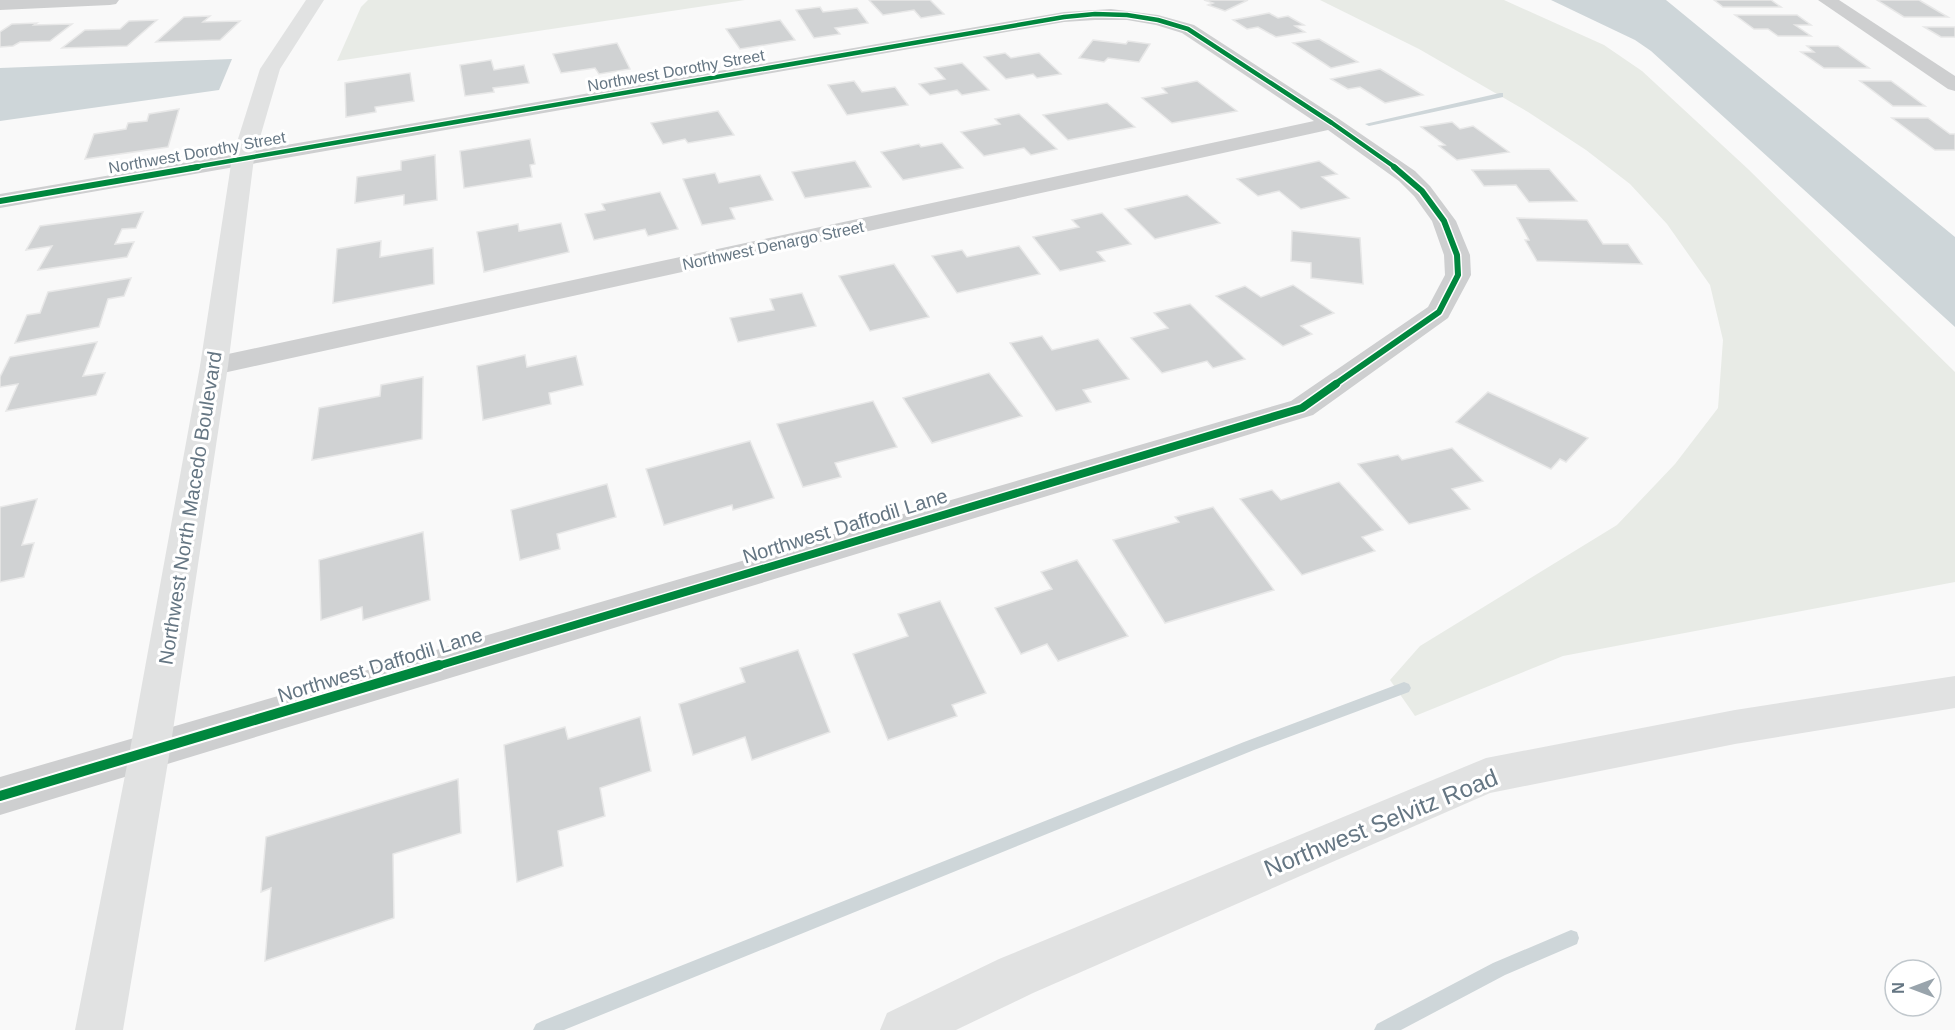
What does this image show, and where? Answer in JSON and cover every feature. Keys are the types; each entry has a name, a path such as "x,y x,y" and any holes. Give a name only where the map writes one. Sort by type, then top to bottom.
{"street":[{"path":"7,3 110,0"},
{"name":"Northwest North Macedo Boulevard","path":"99,1030 150,750 214,366 243,158 270,69 315,0"},
{"path":"1827,0 1955,85"},
{"name":"Northwest Dorothy Street","path":"0,201 1098,13 1154,18 1188,29 1332,123"},
{"name":"Northwest Denargo Street","path":"214,366 1332,123"},
{"name":"Northwest Daffodil Lane","path":"0,796 1302,408 1439,312 1458,275 1457,255 1444,222 1422,191 1385,158 1332,123"},
{"name":"Northwest Selvitz Road","path":"904,1030 1016,976 1486,776 1735,727 1955,692"}],"shaded area":[{"path":"368,0 745,0 337,61 361,7"},
{"path":"1320,0 1504,0 1604,45 1642,71 1748,169 1955,372 1955,582 1563,656 1415,716 1390,680 1420,646 1617,525 1675,464 1718,408 1723,340 1710,285 1667,224 1630,184 1586,150 1528,112 1419,49"},
{"path":"1551,0 1666,0 1955,237 1955,327 1651,51 1635,40"},
{"path":"232,59 219,90 0,121 0,68"}],"building":[{"path":"869,0 930,0 944,14 921,18 914,10 883,15"},
{"path":"1204,0 1248,0 1225,11 1208,5 1213,3"},
{"path":"1714,0 1771,0 1781,7 1723,7"},
{"path":"1877,0 1919,0 1948,17 1904,17"},
{"path":"820,7 823,12 857,8 868,23 835,28 840,34 814,38 796,10"},
{"path":"1269,13 1278,18 1288,16 1304,25 1295,26 1305,32 1276,37 1258,27 1247,29 1233,20"},
{"path":"1735,15 1797,15 1811,25 1795,25 1811,36 1778,36 1768,29 1754,29"},
{"path":"210,16 203,22 240,21 220,40 156,42 184,17"},
{"path":"157,20 127,46 62,48 85,30 120,29 129,21"},
{"path":"780,20 795,40 740,49 726,29"},
{"path":"37,23 34,25 72,24 50,41 20,42 13,46 0,47 0,32 12,24"},
{"path":"1924,27 1955,27 1955,37 1941,37"},
{"path":"1319,39 1358,62 1331,68 1293,43"},
{"path":"1093,40 1150,44 1139,62 1108,58 1104,62 1079,58"},
{"path":"617,43 630,69 599,74 595,68 561,73 553,54"},
{"path":"1807,46 1838,46 1869,68 1824,68 1801,52 1814,52"},
{"path":"1005,53 1011,58 1039,53 1061,74 1037,78 1033,74 1006,79 984,57"},
{"path":"491,60 494,70 524,65 529,83 493,88 494,92 465,96 460,65"},
{"path":"962,63 989,90 962,95 957,90 930,95 919,84 945,79 935,68"},
{"path":"1380,69 1423,95 1385,103 1360,87 1348,89 1331,79"},
{"path":"410,73 414,101 375,107 376,112 346,117 345,83"},
{"path":"854,81 862,92 895,87 908,105 847,115 828,85"},
{"path":"1197,81 1237,111 1172,123 1142,98 1167,93 1162,88"},
{"path":"1860,81 1891,81 1925,106 1893,106"},
{"path":"1107,103 1135,127 1068,140 1043,115"},
{"path":"179,109 168,147 85,159 94,134 126,129 128,123 147,121 149,114"},
{"path":"718,111 734,135 688,143 685,139 663,144 651,123"},
{"path":"1019,114 1057,149 1031,155 1024,148 984,156 961,132 1000,124 995,119"},
{"path":"1892,118 1928,118 1950,134 1955,134 1955,150 1935,150"},
{"path":"1452,122 1460,129 1473,126 1509,152 1457,160 1439,146 1445,145 1421,127"},
{"path":"530,139 535,164 530,165 532,177 464,188 460,151"},
{"path":"942,143 963,168 903,180 881,152 919,144 921,147"},
{"path":"435,155 437,200 404,205 404,195 355,203 357,177 401,170 401,161"},
{"path":"855,161 871,187 805,198 792,172"},
{"path":"1319,161 1337,174 1322,177 1349,198 1301,209 1279,191 1258,196 1237,179"},
{"path":"1549,169 1577,201 1529,202 1516,185 1484,186 1472,170"},
{"path":"715,173 719,183 760,175 773,200 730,208 735,219 702,225 683,179"},
{"path":"660,192 678,229 648,236 645,229 594,240 585,214 605,210 602,204"},
{"path":"1187,195 1220,223 1155,239 1125,209"},
{"path":"143,212 136,228 122,229 115,244 134,242 127,257 38,270 52,246 26,250 40,226"},
{"path":"1102,213 1131,244 1097,252 1105,261 1060,271 1033,237 1079,227 1072,220"},
{"path":"1517,218 1587,220 1603,244 1628,244 1642,264 1537,261 1525,240 1529,240"},
{"path":"561,223 569,252 484,272 477,232 518,224 519,231"},
{"path":"1292,231 1360,238 1363,284 1311,278 1311,263 1291,261"},
{"path":"381,241 380,257 433,248 434,284 333,303 337,249"},
{"path":"1019,246 1040,274 957,293 932,256 962,250 967,257"},
{"path":"894,264 929,317 870,331 839,276"},
{"path":"131,278 124,296 108,299 99,327 15,343 27,315 40,313 48,292"},
{"path":"1293,285 1334,313 1301,326 1312,334 1283,346 1216,296 1245,286 1261,297"},
{"path":"802,293 816,326 738,342 730,318 774,310 770,299"},
{"path":"1190,304 1245,359 1213,368 1207,361 1162,373 1131,338 1168,328 1154,313"},
{"path":"1042,336 1052,350 1098,339 1129,379 1083,390 1091,402 1056,411 1010,343"},
{"path":"97,342 83,376 105,373 96,395 6,411 18,384 0,387 0,377 10,357"},
{"path":"525,355 527,367 576,356 583,385 549,393 551,404 483,420 477,366"},
{"path":"989,373 1022,416 932,443 903,398"},
{"path":"423,377 422,439 312,460 319,408 380,396 381,385"},
{"path":"1488,392 1588,438 1566,462 1560,459 1551,469 1456,422"},
{"path":"873,401 897,447 835,463 841,477 803,487 777,424"},
{"path":"750,441 774,498 733,510 732,505 664,525 646,469"},
{"path":"1452,448 1483,481 1452,489 1470,509 1409,524 1358,464 1398,455 1402,460"},
{"path":"1339,482 1383,530 1362,537 1375,551 1302,575 1240,499 1272,490 1281,500"},
{"path":"607,484 616,517 557,534 560,549 520,560 511,510"},
{"path":"37,499 22,545 34,543 24,577 0,582 0,507"},
{"path":"1213,507 1274,590 1165,623 1113,540 1179,522 1175,517"},
{"path":"423,532 430,600 363,620 362,607 321,620 319,560"},
{"path":"1077,560 1128,636 1058,661 1047,644 1021,654 995,608 1052,589 1041,572"},
{"path":"940,601 986,693 952,705 957,716 888,740 853,654 908,636 898,614"},
{"path":"798,650 830,732 752,760 745,737 693,755 679,704 745,682 740,668"},
{"path":"640,717 651,771 600,788 605,816 558,831 563,866 517,882 504,745 565,727 568,739"},
{"path":"458,779 461,833 393,854 394,918 265,961 271,888 261,892 266,837"}],"waterway":[{"path":"1369,124 1500,95"},
{"path":"542,1030 1249,746 1404,688"},
{"path":"1383,1030 1499,969 1571,938"}],"cycle path":[{"path":"0,201 1064,17 1111,14 1158,20 1188,29 1332,123 1407,176 1422,191 1444,221 1457,255 1458,275 1439,312 1302,408 0,796"}]}
